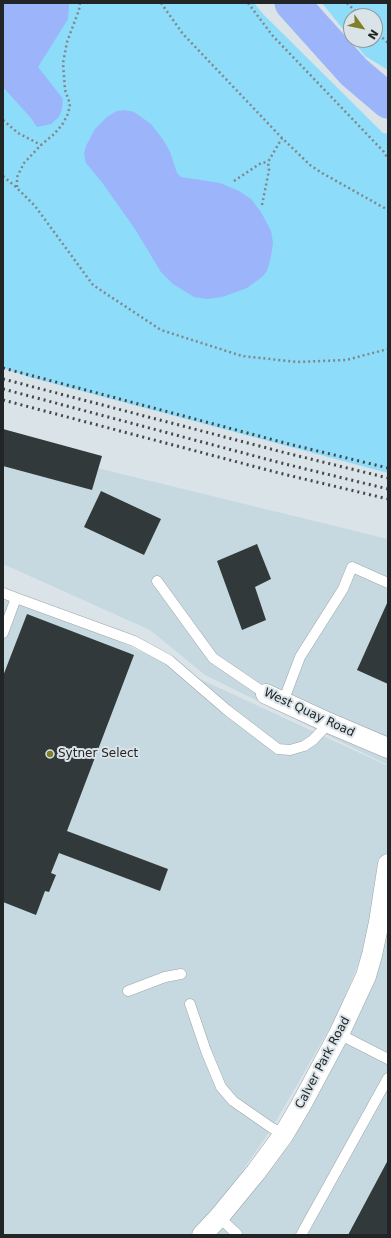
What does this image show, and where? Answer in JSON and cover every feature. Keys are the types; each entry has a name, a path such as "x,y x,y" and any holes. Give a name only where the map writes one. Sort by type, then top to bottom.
{"street":[{"name":"West Quay Road","path":"275,698 388,748"},
{"name":"Calver Park Road","path":"202,1235 256,1172 284,1134 339,1034 366,976 372,955 387,875"}],"lane":[{"path":"275,698 343,589 352,567 388,582"},
{"name":"West Quay Road","path":"157,581 213,658 275,698"},
{"path":"3,593 134,641 169,660 227,710 278,748 290,750 304,746 313,740 329,723"},
{"path":"3,633 16,598"},
{"path":"128,991 165,977 181,974"},
{"path":"190,1004 206,1051 221,1087 233,1101 272,1128 284,1134"},
{"path":"339,1034 388,1059"},
{"path":"301,1235 388,1078"},
{"path":"219,1217 237,1234"}],"path":[{"path":"16,188 17,177 24,163 62,125 68,114 70,104 65,90 63,63 67,42 79,10 80,3"},
{"path":"161,3 183,34 282,138 310,164 322,173 388,210"},
{"path":"248,3 272,35 384,152 388,159"},
{"path":"3,120 18,133 41,145"},
{"path":"262,205 269,170 268,162 282,138"},
{"path":"234,181 261,163 268,162"},
{"path":"3,176 35,206 93,285 160,330 242,356 297,362 346,360 388,349"}],"shaded area":[{"path":"3,3 254,3 263,14 383,133 388,134 388,473 29,377 3,368"},
{"path":"3,3 69,3 68,19 38,67 63,99 59,117 51,124 37,127 31,118 3,87"},
{"path":"322,3 388,3 388,70 365,56 358,48 383,48 383,8 343,8 343,29"},
{"path":"125,110 134,112 151,124 164,141 170,152 177,173 181,177 220,183 239,191 251,199 261,212 271,231 273,243 267,271 262,277 247,288 222,297 207,299 194,297 173,284 161,272 135,229 101,181 86,163 84,154 86,146 95,129 107,117 117,111"},
{"path":"3,445 388,539 388,765 205,675 150,630 3,564"},
{"name":"Sytner Select","path":"3,588 388,766 388,890 338,1014 272,1128 198,1235 3,1235"},
{"path":"388,920 388,1235 205,1235 291,1143 385,931"}],"building":[{"path":"3,429 102,456 92,490 3,466"},
{"path":"101,491 161,519 144,555 84,527"},
{"path":"257,544 271,579 255,587 266,620 242,630 217,561"},
{"path":"388,601 388,684 357,670"},
{"name":"Sytner Select","path":"27,614 134,655 67,831 168,869 160,891 59,853 51,873 56,875 49,892 45,891 36,915 3,902 3,676"},
{"path":"388,1160 388,1235 348,1235"}],"waterway":[{"path":"292,3 354,72 388,101"}],"railway":[{"path":"3,368 289,444 388,468"},
{"path":"3,379 388,478"},
{"path":"3,389 281,463 388,489"},
{"path":"3,400 279,473 388,499"}],"place":[{"name":"Sytner Select","path":"50,754"}]}
